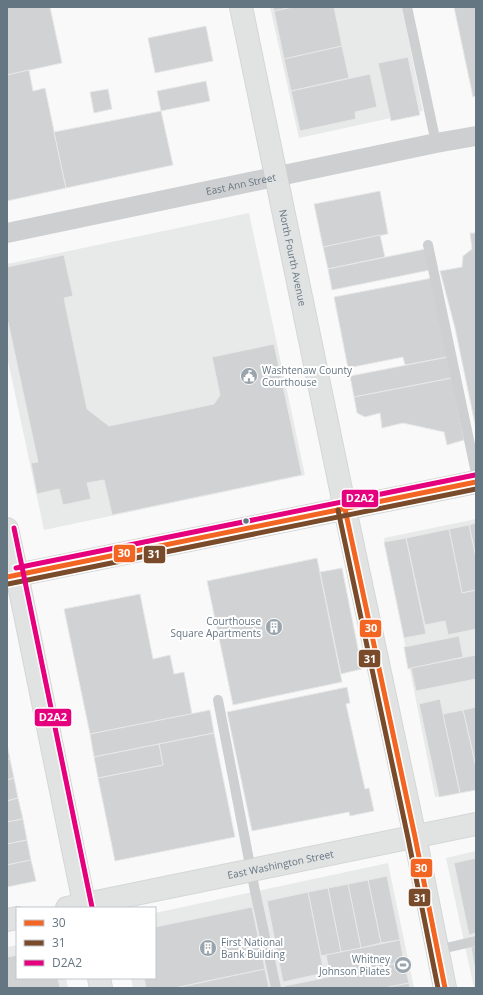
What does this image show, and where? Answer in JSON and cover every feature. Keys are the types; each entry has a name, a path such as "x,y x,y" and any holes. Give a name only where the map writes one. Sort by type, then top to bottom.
{"street":[{"name":"North Fourth Avenue","path":"241,7 275,178 415,837 445,988"},
{"name":"East Ann Street","path":"7,233 436,143 476,136"},
{"path":"12,576 476,482"},
{"path":"7,529 12,576 79,907"},
{"name":"East Washington Street","path":"79,907 476,824"}],"lane":[{"path":"407,7 436,143"},
{"path":"428,245 476,473"},
{"path":"218,700 251,870 276,988"},
{"path":"438,950 476,941"}],"shaded area":[{"path":"270,7 402,7 423,111 299,138"},
{"path":"249,213 305,475 44,530 7,356 7,264"},
{"path":"476,519 476,789 435,797 384,538"},
{"path":"476,851 476,988 474,988 446,858"},
{"path":"388,863 414,988 133,988 131,979 156,979 156,913"},
{"path":"16,945 16,979 66,979 68,988 7,988 7,947"}],"building":[{"path":"7,7 50,7 62,63 7,75"},
{"path":"273,7 293,7 274,11"},
{"path":"293,7 334,7 342,46 284,59 274,11"},
{"path":"454,7 476,7 476,96 473,97"},
{"path":"206,26 213,61 155,73 148,38"},
{"path":"342,46 349,78 291,91 284,59"},
{"path":"408,57 420,115 391,121 378,63"},
{"path":"29,70 33,91 45,88 66,188 7,201 7,75"},
{"path":"370,74 377,107 355,112 356,119 300,131 291,91"},
{"path":"206,81 210,101 161,111 157,91"},
{"path":"108,89 112,109 94,113 90,92"},
{"path":"161,111 173,165 66,188 54,132"},
{"path":"380,191 388,234 323,247 314,204"},
{"path":"470,233 476,233 476,429 455,328 440,271 462,267 463,256 472,249"},
{"path":"380,235 385,257 328,269 323,247"},
{"path":"425,249 430,270 332,290 328,269"},
{"name":"Washtenaw County Courthouse","path":"64,255 73,296 64,298 87,409 109,426 214,404 220,395 212,357 274,344 302,475 112,515 104,480 87,483 91,499 63,505 59,489 37,494 31,463 38,462 7,322 7,267"},
{"path":"432,278 448,357 405,365 403,357 348,368 334,297"},
{"path":"448,357 452,378 354,397 350,376"},
{"path":"452,378 464,440 447,445 444,432 403,423 382,428 380,413 365,417 357,413 354,397"},
{"path":"476,523 476,558 469,525"},
{"path":"469,525 476,558 476,590 462,593 449,529"},
{"path":"449,529 462,593 476,590 476,629 448,635 445,621 425,625 406,538"},
{"path":"406,538 426,634 404,638 384,542"},
{"name":"Courthouse Square Apartments","path":"317,558 342,682 233,705 207,581"},
{"path":"342,568 362,669 341,674 320,572"},
{"path":"140,594 153,659 170,655 174,674 184,672 192,714 90,734 64,609"},
{"path":"459,636 463,657 408,669 404,647"},
{"path":"476,655 476,679 416,691 411,668"},
{"path":"347,687 350,703 346,704 365,789 369,788 374,811 350,816 349,812 252,831 227,712"},
{"path":"440,699 460,793 439,797 419,704"},
{"path":"476,707 476,767 463,710"},
{"path":"210,710 214,733 94,757 90,734"},
{"path":"463,710 476,767 476,790 460,793 443,714"},
{"path":"214,733 235,837 115,861 98,778 163,765 159,744"},
{"path":"7,744 10,759 7,759"},
{"path":"159,744 163,765 98,778 94,757"},
{"path":"7,759 10,759 14,778 7,780"},
{"path":"14,778 18,798 7,801 7,780"},
{"path":"18,798 23,819 7,822 7,801"},
{"path":"23,819 27,840 7,844 7,822"},
{"path":"27,840 31,860 7,865 7,844"},
{"path":"476,858 476,933 469,935 454,863"},
{"path":"31,860 36,881 7,887 7,865"},
{"path":"387,876 400,940 381,943 368,880"},
{"path":"368,880 381,943 361,948 348,884"},
{"path":"348,884 361,948 341,952 328,888"},
{"path":"328,888 341,952 321,956 308,892"},
{"path":"308,892 324,973 283,982 267,901"},
{"name":"First National Bank Building","path":"252,907 265,969 175,988 146,988 144,979 156,979 156,927"},
{"path":"400,940 404,962 330,976 326,955"},
{"path":"476,946 476,969 475,969 471,947"},
{"path":"16,955 16,979 58,979 60,988 7,988 7,957"},
{"path":"404,962 409,983 385,988 285,988 284,986"},
{"path":"265,969 269,988 175,988"},
{"path":"409,983 410,988 385,988"}],"transit line":[{"name":"D2A2","path":"16,568 475,475"},
{"name":"30","path":"7,577 476,482"},
{"name":"31","path":"8,584 476,489"},
{"name":"30","path":"345,509 415,837 445,988"},
{"name":"31","path":"338,510 408,838 438,988"},
{"name":"D2A2","path":"14,528 92,907"}],"place":[{"name":"Washtenaw County Courthouse","path":"249,376"},
{"name":"Courthouse Square Apartments","path":"274,627"},
{"name":"First National Bank Building","path":"208,948"},
{"name":"Whitney Johnson Pilates","path":"403,965"}]}
